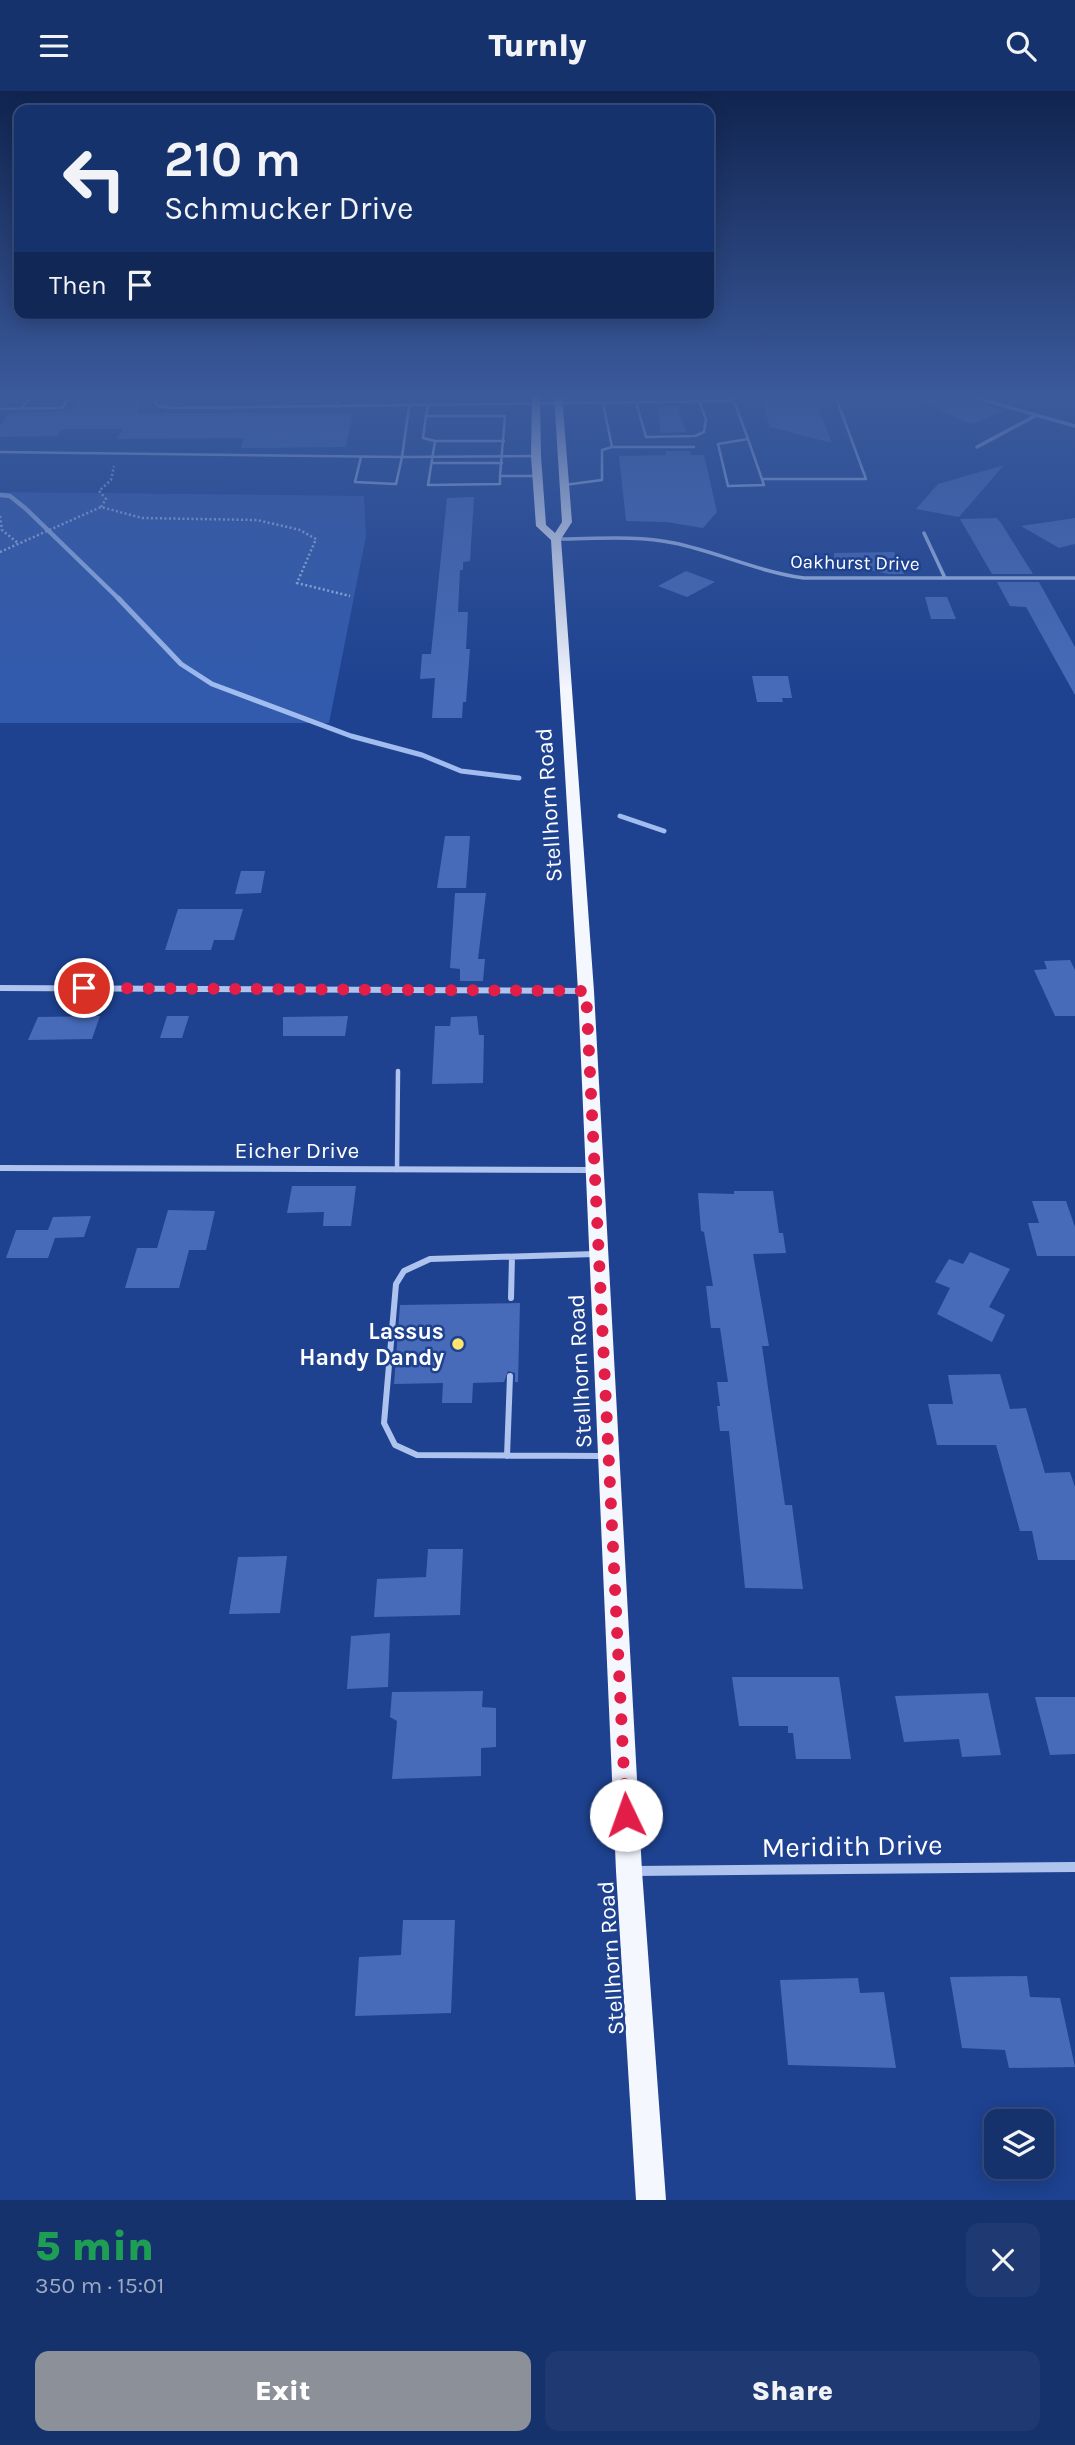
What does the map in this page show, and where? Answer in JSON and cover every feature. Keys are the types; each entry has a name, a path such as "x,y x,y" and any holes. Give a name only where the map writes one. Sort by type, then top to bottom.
{"main road":[{"name":"Stellhorn Road","path":"538,493 541,526 555,539"},
{"name":"Stellhorn Road","path":"565,493 567,522 555,539 586,991 629,1871 651,2200"}],"street":[{"path":"924,533 945,578"},
{"name":"Oakhurst Drive","path":"555,539 629,538 674,543 784,576 829,579 1075,578"},
{"path":"0,988 586,991"},
{"name":"Eicher Drive","path":"0,1168 595,1170"},
{"name":"Meridith Drive","path":"629,1871 1075,1867"}],"lane":[{"path":"397,1170 398,1071"},
{"path":"598,1254 430,1259 404,1271 396,1285 384,1423 395,1445 416,1455 609,1456"},
{"path":"511,1297 512,1257"},
{"path":"507,1456 510,1376"}],"path":[{"path":"0,552 101,507 106,499 101,493"},
{"path":"101,507 110,508 126,517 204,516 297,527 316,539 306,564 299,573 297,583 350,596"},
{"path":"0,516 2,530 19,544"}],"shaded area":[{"path":"0,493 364,496 366,536 329,723 0,723"}],"building":[{"path":"623,493 713,493 717,512 703,528 667,522 626,521"},
{"path":"930,493 979,493 959,517 916,509"},
{"path":"474,497 470,561 463,562 463,570 460,570 458,612 468,612 466,649 470,649 466,702 463,702 462,718 432,718 435,678 420,679 422,654 431,654 447,498"},
{"path":"997,518 1033,574 992,574 960,519"},
{"path":"1075,518 1075,544 1059,548 1021,526"},
{"path":"894,552 904,574 889,574 834,563 834,553"},
{"path":"686,571 715,582 687,597 658,586"},
{"path":"997,582 1039,582 1075,647 1075,695 1026,607 1010,606"},
{"path":"925,597 947,597 956,619 931,619"},
{"path":"752,676 788,676 792,698 782,698 783,702 757,702"},
{"path":"445,836 470,836 466,888 437,888"},
{"path":"241,871 265,871 261,893 235,894"},
{"path":"455,893 486,893 478,959 485,959 483,981 460,981 460,969 450,968"},
{"path":"178,909 243,909 234,940 214,940 211,950 165,950"},
{"path":"1070,960 1075,970 1075,1016 1055,1016 1034,970 1047,969 1044,961"},
{"path":"100,1016 92,1039 28,1040 38,1017"},
{"path":"167,1016 189,1016 182,1038 160,1038"},
{"path":"348,1016 345,1036 283,1036 283,1017"},
{"path":"477,1016 479,1035 484,1035 483,1083 432,1084 435,1026 450,1026 451,1017"},
{"path":"292,1186 356,1186 351,1226 323,1226 324,1212 287,1213"},
{"path":"734,1191 773,1191 779,1233 783,1233 786,1253 753,1254 769,1346 762,1346 785,1505 792,1505 803,1589 745,1588 729,1431 720,1431 717,1406 720,1406 717,1382 728,1382 720,1328 711,1328 706,1286 713,1286 704,1232 701,1231 698,1193 734,1194"},
{"path":"1032,1201 1066,1201 1075,1227 1075,1256 1037,1256 1028,1223 1039,1223"},
{"path":"168,1210 215,1211 206,1250 189,1250 179,1288 125,1288 137,1248 157,1248"},
{"path":"91,1216 84,1237 55,1238 48,1258 6,1258 16,1230 48,1230 53,1217"},
{"path":"970,1252 1010,1269 989,1307 1005,1315 992,1342 937,1314 950,1288 935,1282 949,1259 963,1264"},
{"name":"Lassus Handy Dandy","path":"520,1303 518,1382 515,1382 515,1373 508,1371 504,1382 473,1383 472,1403 442,1403 443,1383 394,1384 400,1305"},
{"path":"1000,1374 1010,1409 1026,1408 1045,1473 1070,1472 1075,1487 1075,1560 1038,1560 1032,1531 1020,1531 996,1445 937,1445 928,1404 953,1404 948,1375"},
{"path":"428,1549 463,1549 460,1615 374,1617 377,1579 426,1577"},
{"path":"287,1556 280,1613 229,1614 238,1557"},
{"path":"390,1633 388,1687 347,1689 351,1636"},
{"path":"732,1677 839,1677 851,1759 796,1759 793,1733 788,1733 788,1726 739,1726"},
{"path":"483,1691 482,1707 496,1708 496,1747 481,1748 481,1776 392,1779 397,1721 390,1717 392,1692"},
{"path":"988,1693 1001,1755 962,1757 959,1739 904,1742 895,1696"},
{"path":"1035,1697 1075,1697 1075,1754 1050,1755"},
{"path":"403,1920 455,1920 451,2013 355,2016 359,1957 401,1955"},
{"path":"1027,1976 1030,1997 1060,1998 1075,2067 1009,2068 1005,2050 962,2048 950,1977"},
{"path":"858,1978 860,1993 884,1992 896,2068 788,2065 780,1980"}],"waterway":[{"path":"0,495 10,496 25,508 119,599"},
{"path":"119,599 181,664 212,684 351,736 422,755 461,771 519,778"},
{"path":"620,816 664,831"}],"place":[{"name":"Lassus Handy Dandy","path":"458,1344"}],"route":[{"path":"84,988 586,991 626,1815"}]}
